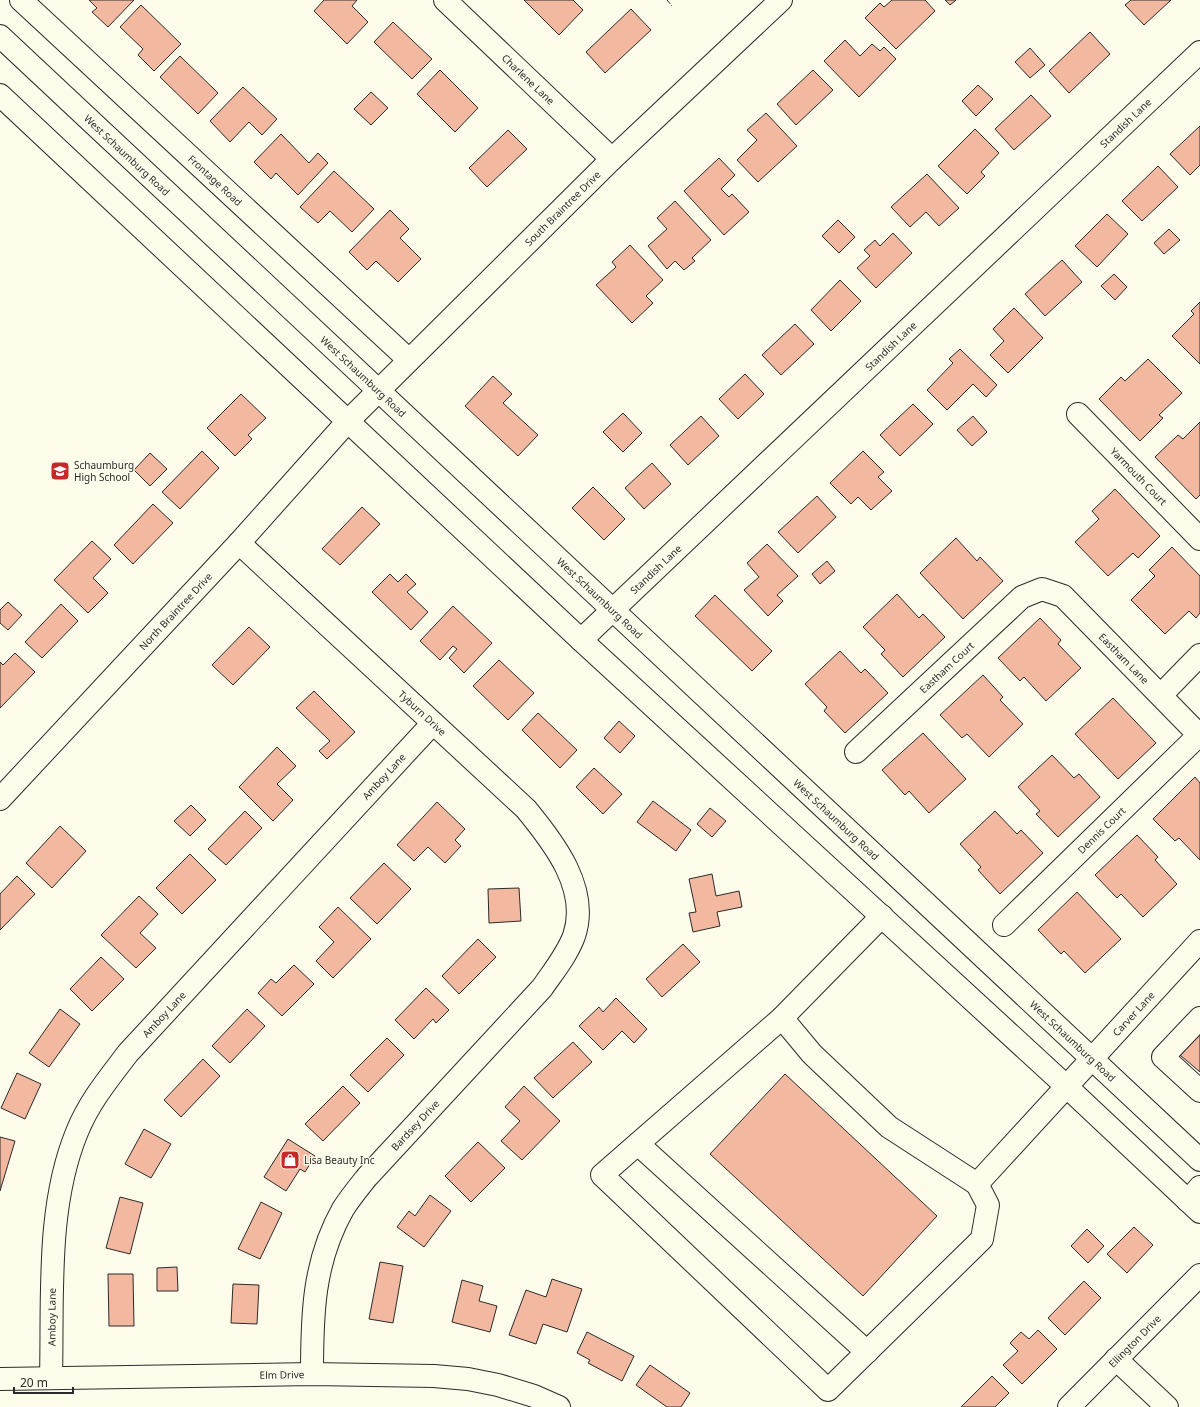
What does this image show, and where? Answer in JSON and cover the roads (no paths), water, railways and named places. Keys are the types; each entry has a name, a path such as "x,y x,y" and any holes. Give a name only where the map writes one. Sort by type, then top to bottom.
{"street":[{"name":"Frontage Road","path":"21,0 409,360"},
{"name":"Charlene Lane","path":"445,0 612,159"},
{"name":"South Braintree Drive","path":"348,421 612,159 781,0"},
{"name":"West Schaumburg Road","path":"0,36 1200,1160"},
{"name":"Standish Lane","path":"581,640 1200,52"},
{"path":"0,95 581,640 1066,1086 1196,1200"},
{"name":"Yarmouth Court","path":"1078,414 1200,539"},
{"name":"North Braintree Drive","path":"0,799 239,543 348,421"},
{"name":"Tyburn Drive","path":"239,543 526,809 552,840 568,871 578,903"},
{"name":"Eastham Lane","path":"1042,589 1063,596 1200,736"},
{"name":"Eastham Court","path":"856,752 1022,597 1042,589"},
{"path":"1161,695 1200,655"},
{"name":"Amboy Lane","path":"51,1378 54,1238 61,1178 77,1131 97,1094 128,1053 433,723"},
{"name":"Dennis Court","path":"1004,925 1200,736"},
{"name":"Bardsey Drive","path":"312,1374 312,1317 316,1283 326,1246 344,1208 367,1177 542,988 560,963 574,935 578,903"},
{"path":"782,1018 812,1054 889,1127 977,1184 988,1205 982,1239 828,1390 602,1175 782,1018 882,916"},
{"name":"Carver Lane","path":"977,1184 1091,1058 1200,941"},
{"path":"1200,1018 1163,1057 1200,1091"},
{"path":"638,1144 867,1352"},
{"name":"Ellington Drive","path":"1069,1407 1200,1275"},
{"path":"1116,1359 1167,1407"},
{"name":"Elm Drive","path":"0,1379 312,1374 468,1379 498,1385 534,1396 559,1407"}],"place":[{"name":"Schaumburg High School","path":"60,471"},
{"name":"Lisa Beauty Inc","path":"290,1160"}]}
